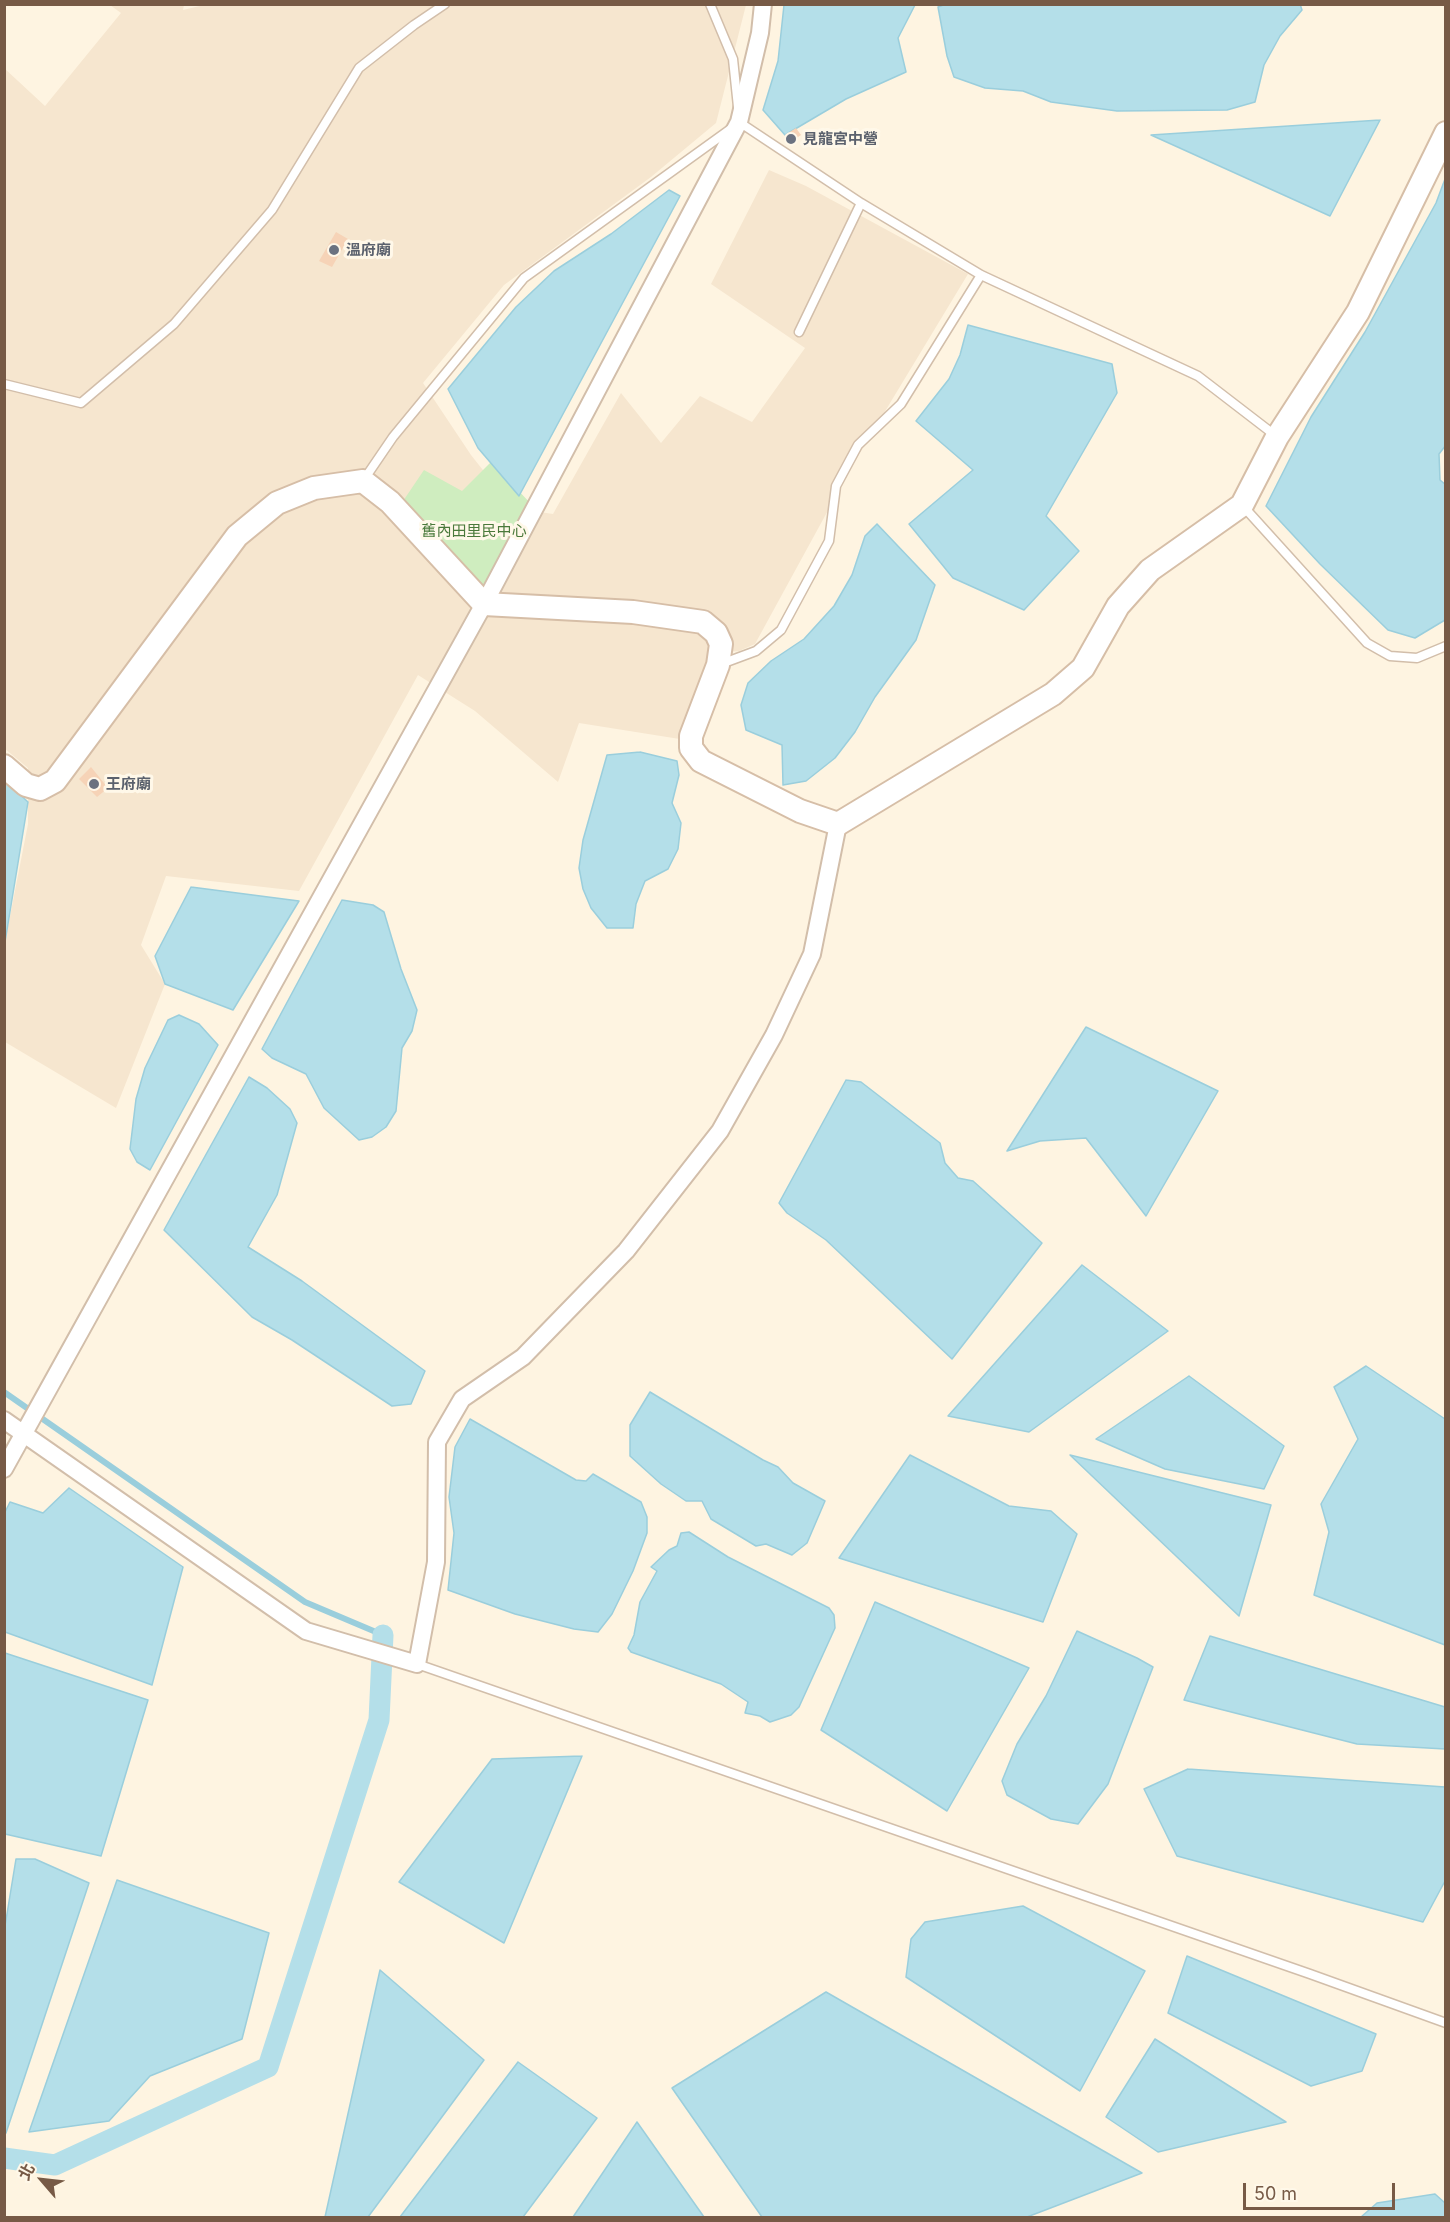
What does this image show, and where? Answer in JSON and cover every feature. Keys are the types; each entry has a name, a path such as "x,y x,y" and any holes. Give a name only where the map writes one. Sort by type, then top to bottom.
{"street":[{"path":"4,1469 484,604 739,122 760,33 763,4"},
{"path":"4,1420 306,1631 417,1664 436,1562 437,1442 462,1399 524,1357 626,1251 720,1131 774,1035 812,954 838,824 1053,694 1083,668 1118,606 1150,570 1242,505 1277,437 1358,312 1446,133"},
{"path":"4,766 26,785 40,789 55,781 237,536 277,503 314,488 363,481 390,502 484,604 633,612 703,622 716,633 721,644 718,665 691,736 691,748 701,760 800,811 838,824"}],"lane":[{"path":"4,384 81,403 166,331 272,210 359,68 445,4"},
{"path":"710,4 733,59 739,122"},
{"path":"739,122 861,204 981,275 1198,376 1277,437"},
{"path":"363,481 393,437 524,278 739,122"},
{"path":"799,332 861,204"},
{"path":"718,665 756,651 781,630 829,541 836,486 858,445 901,404 981,275"},
{"path":"1242,505 1367,643 1390,656 1417,658 1446,646"},
{"path":"417,1664 1446,2023"}],"shaded area":[{"path":"208,4 746,5 716,123 651,177 504,285 423,383 471,455 513,508 553,514 621,393 661,443 700,396 752,422 805,348 711,284 769,170 806,186 968,274 855,461 755,644 739,651 716,653 686,740 579,723 558,782 475,711 418,675 299,891 166,876 141,945 165,984 116,1108 5,1042 5,942 28,824 28,768 4,748 4,68 45,106 121,13 110,5 184,5 183,10"}],"green space":[{"name":"舊內田里民中心","path":"491,462 535,508 484,604 397,510 424,470 462,491"}],"water":[{"path":"946,4 1300,4 1302,10 1280,36 1264,65 1255,102 1227,110 1117,111 1051,102 1023,91 985,88 954,77 947,56 938,7"},
{"path":"784,5 915,5 898,38 906,72 846,99 785,135 763,110 778,61"},
{"path":"1380,120 1330,216 1151,135"},
{"path":"1445,179 1446,445 1439,454 1440,480 1446,485 1445,620 1415,638 1388,630 1320,564 1266,506 1311,417 1365,332 1436,203"},
{"path":"669,190 680,196 519,496 478,448 448,389 516,307 554,271 611,234"},
{"path":"968,325 1112,364 1117,393 1046,516 1079,551 1024,610 953,578 909,524 973,470 916,421 949,379 960,355"},
{"path":"877,524 935,585 916,640 835,758 806,781 783,785 782,745 746,730 741,705 748,683 771,661 804,639 834,606 852,575 865,536"},
{"path":"640,752 677,761 679,775 672,803 681,823 678,849 668,869 645,881 636,904 633,928 607,928 591,908 583,889 579,868 583,840 607,755"},
{"path":"5,781 28,802 5,942"},
{"path":"191,887 299,901 233,1010 165,984 155,956"},
{"path":"342,900 373,905 384,912 401,969 417,1010 412,1031 402,1048 396,1111 386,1127 372,1137 359,1140 324,1108 306,1074 272,1058 262,1049"},
{"path":"179,1015 199,1024 218,1045 150,1170 137,1162 130,1149 136,1099 145,1068 168,1020"},
{"path":"1086,1027 1218,1091 1146,1216 1086,1138 1040,1141 1007,1151"},
{"path":"249,1077 267,1088 290,1109 297,1123 277,1195 248,1247 302,1281 425,1371 411,1404 392,1406 292,1340 252,1317 164,1230"},
{"path":"846,1080 861,1082 940,1143 945,1163 958,1178 973,1181 1042,1243 952,1359 826,1240 787,1213 779,1203"},
{"path":"1082,1265 1168,1331 1029,1432 948,1416"},
{"path":"1366,1366 1445,1419 1445,1645 1314,1595 1329,1532 1321,1504 1358,1439 1334,1387"},
{"path":"1189,1376 1284,1446 1264,1489 1165,1469 1096,1439"},
{"path":"650,1392 778,1467 793,1483 825,1501 807,1543 792,1555 766,1544 756,1546 711,1519 702,1501 686,1501 661,1484 630,1456 630,1425"},
{"path":"470,1419 576,1480 586,1481 593,1474 641,1502 647,1517 647,1533 633,1571 612,1614 598,1632 574,1629 515,1614 448,1590 454,1533 449,1497 455,1447"},
{"path":"910,1455 1009,1506 1051,1511 1077,1534 1043,1622 839,1558"},
{"path":"1070,1455 1271,1505 1239,1616"},
{"path":"69,1488 183,1567 152,1685 5,1632 5,1512 10,1502 43,1513"},
{"path":"689,1532 728,1557 829,1608 834,1615 835,1628 799,1707 791,1715 770,1722 760,1716 745,1713 748,1702 721,1684 631,1652 628,1648 634,1635 640,1602 657,1571 651,1567 669,1550 677,1546 681,1533"},
{"path":"875,1602 1029,1668 947,1811 821,1730"},
{"path":"1077,1631 1153,1667 1108,1784 1078,1824 1051,1819 1007,1795 1002,1781 1017,1744 1046,1696"},
{"path":"1210,1636 1445,1707 1445,1749 1357,1744 1184,1700"},
{"path":"5,1653 148,1700 101,1856 5,1834"},
{"path":"582,1756 504,1943 399,1882 492,1759"},
{"path":"1188,1769 1445,1787 1445,1881 1423,1922 1177,1856 1144,1789"},
{"path":"16,1859 35,1859 89,1883 6,2133 4,2133 4,1932"},
{"path":"117,1880 269,1933 242,2039 150,2076 109,2121 29,2132"},
{"path":"1023,1906 1145,1971 1080,2091 906,1977 911,1939 925,1922"},
{"path":"1187,1956 1376,2034 1362,2071 1311,2086 1168,2013"},
{"path":"380,1970 484,2060 368,2217 325,2217"},
{"path":"826,1992 1142,2173 1027,2217 762,2217 672,2088"},
{"path":"1155,2039 1286,2122 1158,2152 1106,2117"},
{"path":"518,2062 597,2118 523,2217 400,2217"},
{"path":"637,2122 704,2217 573,2217"},
{"path":"1435,2194 1445,2203 1445,2217 1361,2217 1377,2203"}],"building":[{"name":"見龍宮中營","path":"796,128 801,135 789,143 785,135"},
{"name":"溫府廟","path":"336,232 348,239 332,267 319,261"},
{"name":"王府廟","path":"91,767 108,788 97,797 79,779"}],"waterway":[{"path":"4,1392 305,1602 383,1635"},
{"path":"4,2158 55,2165 268,2067 379,1720 383,1635"}],"place":[{"name":"見龍宮中營","path":"791,139"},
{"name":"溫府廟","path":"334,250"},
{"name":"王府廟","path":"94,784"}]}
